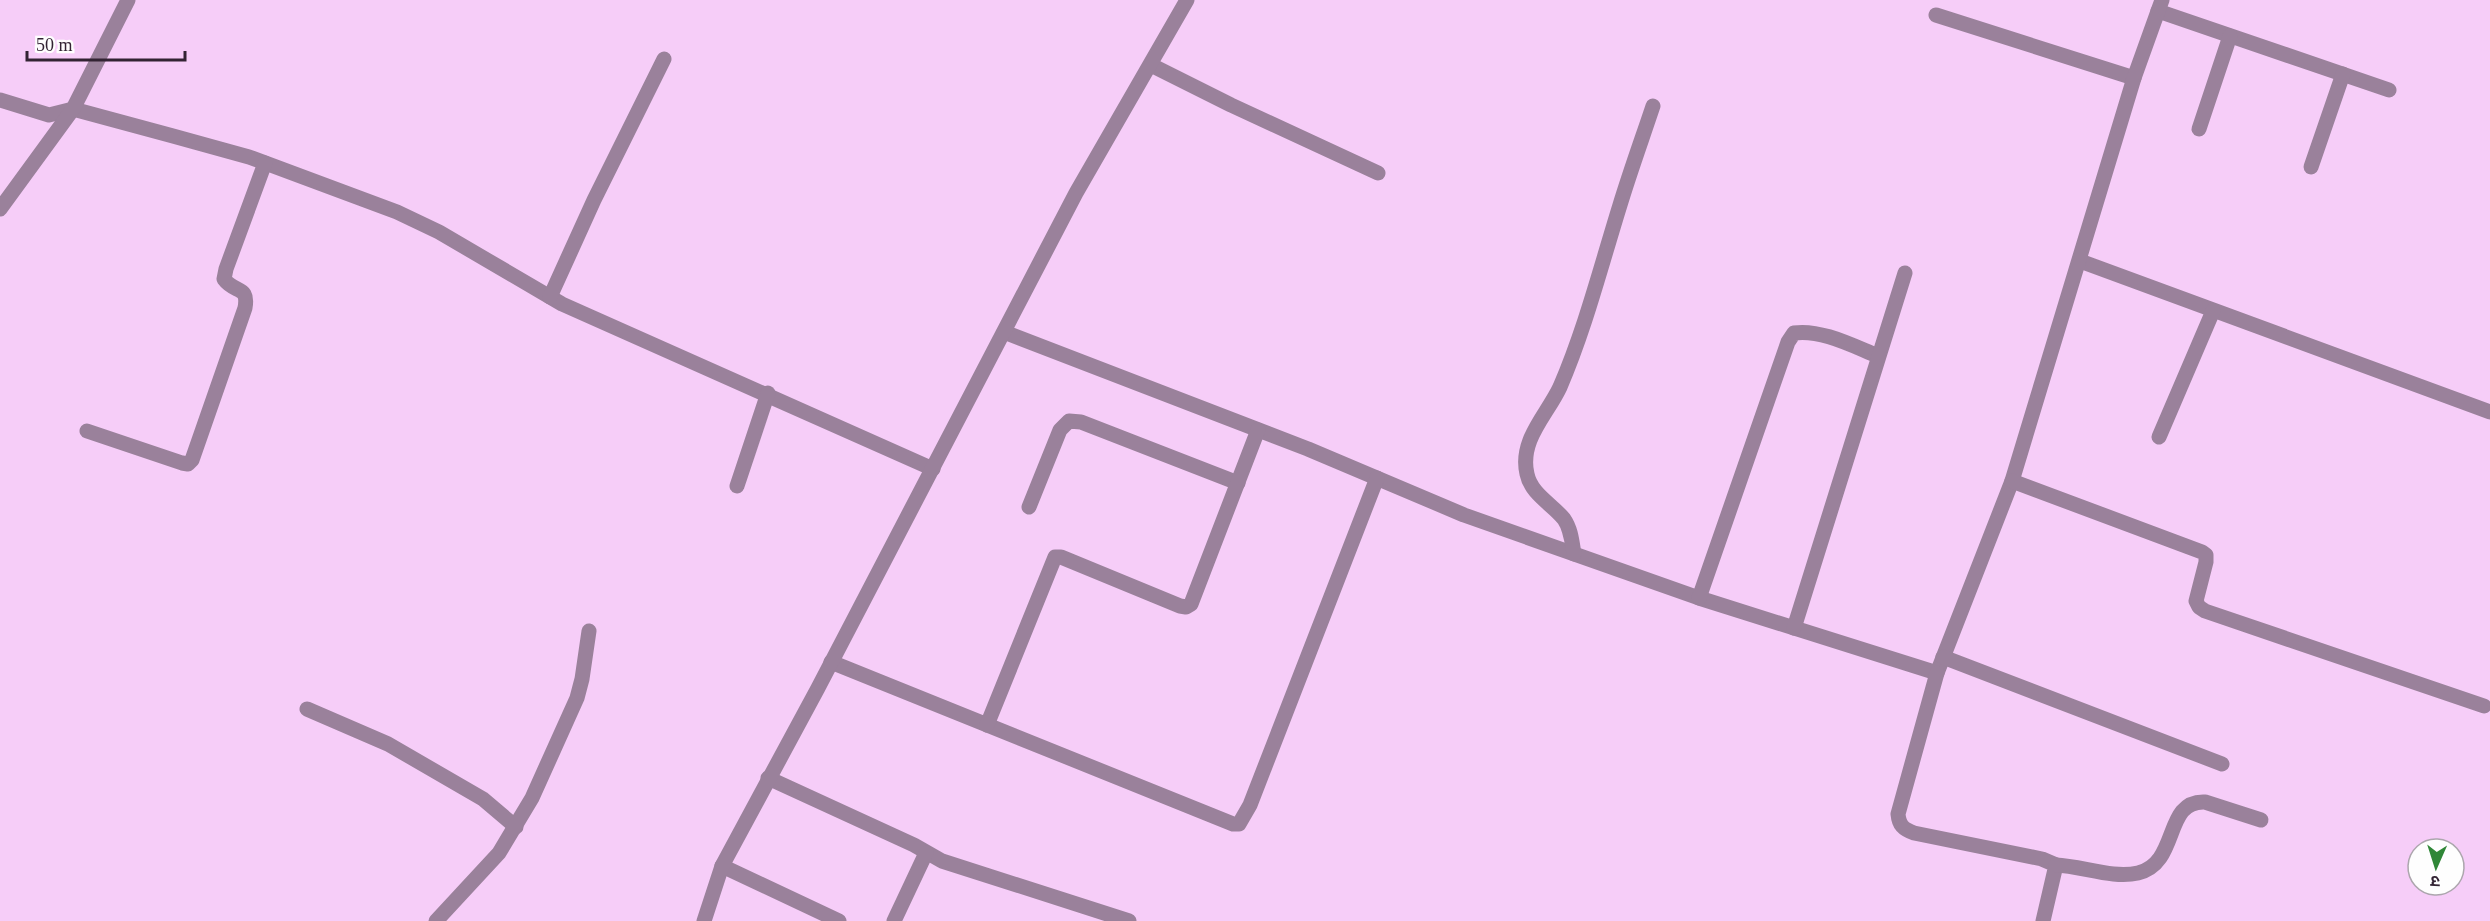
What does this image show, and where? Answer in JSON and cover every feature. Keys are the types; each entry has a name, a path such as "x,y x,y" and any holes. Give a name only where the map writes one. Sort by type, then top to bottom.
{"street":[{"path":"0,208 73,109 128,0"},
{"path":"704,921 722,866 768,778 933,469 1076,193 1187,0"},
{"path":"2261,820 2205,802 2195,801 2187,804 2180,813 2157,864 2139,873 2119,874 2056,865 1914,833 1904,830 1899,822 1898,814 1936,672 2012,481 2134,78 2160,6 2230,36 2389,90"},
{"path":"1936,15 2134,78"},
{"path":"2199,129 2230,36"},
{"path":"550,297 594,200 664,59"},
{"path":"1151,65 1378,173"},
{"path":"2311,166 2343,74"},
{"path":"0,100 50,115 73,109 265,163 397,212 438,232 550,297 933,469"},
{"path":"1574,554 1570,531 1564,519 1532,488 1527,474 1526,457 1530,439 1551,403 1598,282 1620,202 1653,106"},
{"path":"87,431 182,463 188,464 192,460 245,308 247,298 244,292 228,285 224,279 265,163"},
{"path":"2080,261 2490,412"},
{"path":"1794,628 1905,273"},
{"path":"2158,437 2213,311"},
{"path":"1004,332 1258,430 1464,515 1699,598 1936,672"},
{"path":"1699,598 1794,333 1802,332 1822,336 1878,356"},
{"path":"737,486 768,393"},
{"path":"1029,507 1060,430 1069,421 1081,422 1238,483"},
{"path":"987,725 1055,557 1061,557 1186,607 1191,604 1258,430"},
{"path":"831,662 1233,824 1239,824 1250,805 1377,478"},
{"path":"2012,481 2202,552 2206,555 2206,562 2196,601 2205,611 2484,706"},
{"path":"436,921 485,871 516,827 532,798 577,698 589,631"},
{"path":"1943,657 2222,764"},
{"path":"307,709 388,744 483,799 516,827"},
{"path":"768,778 914,845 926,853 993,878 1130,921"},
{"path":"894,921 926,853"},
{"path":"2043,921 2056,865"},
{"path":"722,866 839,921"}]}
